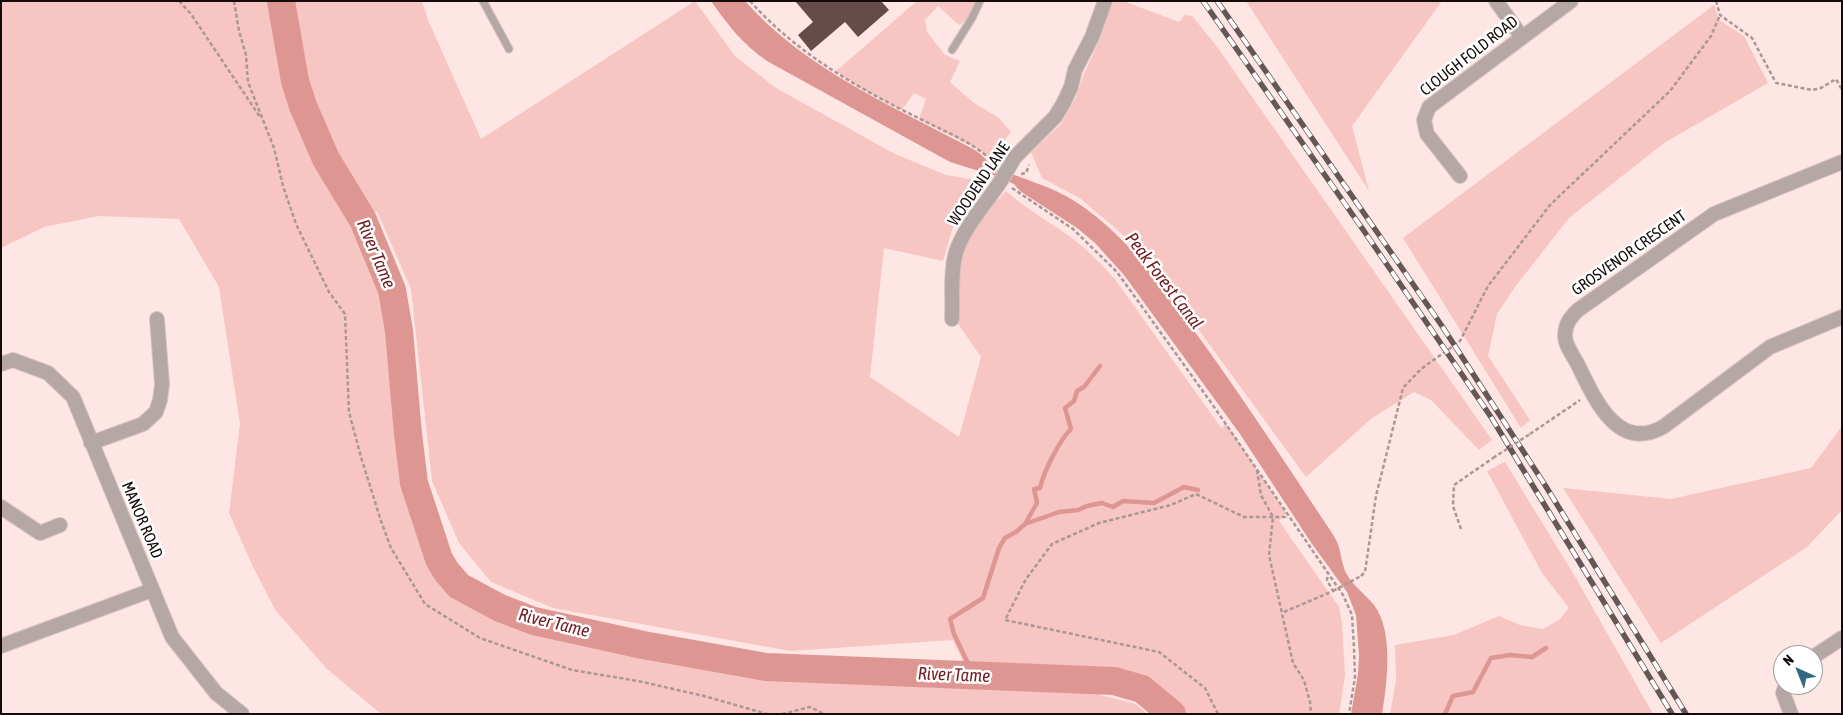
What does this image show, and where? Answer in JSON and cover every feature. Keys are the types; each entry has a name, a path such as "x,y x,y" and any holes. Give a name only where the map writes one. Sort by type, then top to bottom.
{"street":[{"name":"WOODEND LANE","path":"952,318 952,282 956,252 969,225 1015,157 1055,117 1064,104 1075,70 1092,38 1105,1"},
{"path":"1496,1 1522,36"},
{"name":"CLOUGH FOLD ROAD","path":"1460,176 1427,134 1424,120 1426,113 1430,107 1571,1"},
{"name":"GROSVENOR CRESCENT","path":"1842,162 1714,214 1578,310 1570,318 1566,326 1565,339 1592,392 1609,418 1621,429 1640,434 1653,432 1770,347 1842,317"},
{"path":"91,442 143,424 156,412 162,384 157,319"},
{"name":"MANOR ROAD","path":"1,364 13,360 48,373 73,397 172,637 216,693 242,714"},
{"path":"1,507 40,533 60,525"},
{"path":"1,646 152,590"},
{"path":"1823,650 1842,638"},
{"path":"1784,695 1791,714"}],"lane":[{"path":"483,1 509,49"},
{"path":"952,50 980,1"}],"path":[{"path":"179,1 191,14 264,122"},
{"path":"234,1 238,31 246,55 248,82 274,148 283,186 296,224 329,292 345,314 349,412 361,457 391,548 425,604 480,638 572,670 666,688 767,714"},
{"path":"750,1 769,22 791,41 862,89 958,138 997,163"},
{"path":"1716,1 1720,15 1752,38 1776,83 1812,90 1821,88 1836,79 1842,90"},
{"path":"1283,612 1333,591 1361,576 1364,572 1376,496 1403,388 1421,369 1460,341 1488,286 1550,205 1670,91 1710,36 1720,15"},
{"path":"1010,187 1073,229 1117,272 1256,467 1343,595 1352,615 1355,678 1349,714"},
{"path":"1461,530 1454,506 1454,485 1592,392"},
{"path":"1256,467 1261,495 1272,517 1269,555 1293,663 1304,680 1311,714"},
{"path":"1218,714 1205,688 1159,652 1005,620 1026,579 1052,544 1098,523 1171,505 1196,494 1244,517 1285,517 1286,513"},
{"path":"1328,573 1327,580 1333,591"},
{"path":"782,714 810,707 824,714"}],"shaded area":[{"path":"1,1 422,1 428,20 481,139 695,1 735,56 776,88 895,154 946,175 986,182 955,220 943,261 884,248 870,377 959,437 981,357 952,315 956,252 990,197 997,201 1006,191 1075,241 1093,256 1114,278 1222,429 1225,422 1286,513 1279,521 1339,607 1342,623 1345,675 1339,714 1172,714 1142,689 1114,681 970,676 953,640 790,651 553,608 491,582 459,543 432,481 411,289 377,211 365,224 392,290 399,331 414,483 439,559 453,580 475,595 513,614 534,621 643,645 766,667 834,670 831,681 1092,693 1136,704 1147,714 381,714 326,668 276,611 253,567 229,513 240,424 219,287 179,219 99,216 44,227 1,248"},
{"path":"711,1 745,1 795,47 823,67 852,85 973,149 995,166 1066,196 1093,214 1125,243 1167,293 1243,401 1334,536 1349,578 1374,605 1380,616 1387,643 1386,688 1382,714 1351,714 1358,674 1359,655 1356,615 1347,592 1312,544 1240,434 1124,275 1095,243 1077,228 1020,191 1014,184 982,170 979,171 950,162 767,61 736,34"},
{"path":"917,1 980,1 969,18 959,25 938,6 925,20 927,32 945,55 960,61 950,82 974,103 999,118 1011,132 990,159 978,149 919,119 926,99 914,93 902,110 862,89 836,71"},
{"path":"1106,1 1123,1 1179,22 1185,15 1192,16 1215,44 1492,440 1479,450 1431,400 1414,392 1372,418 1306,477 1150,263 1122,234 1081,199 1042,178 1031,152 1061,124 1076,97 1100,39"},
{"path":"1246,1 1442,1 1352,126 1369,191"},
{"path":"1714,5 1719,20 1744,36 1768,83 1664,143 1569,218 1515,287 1497,314 1488,356 1530,420 1521,428 1403,238"},
{"path":"1842,426 1842,510 1807,547 1661,643 1563,488 1671,499 1811,468"},
{"path":"1505,462 1573,573 1653,714 1390,714 1396,680 1395,645 1454,635 1499,616 1520,625 1543,629 1559,620 1569,608 1542,573 1487,471"}],"building":[{"path":"795,1 881,1 889,10 858,37 845,22 811,51 798,35 813,22"}],"waterway":[{"name":"River Tame","path":"281,1 295,81 303,106 326,159 363,220 392,290 399,331 414,483 439,559 446,571 459,586 500,608 534,621 643,645 766,667 1114,681 1142,689 1172,714"},
{"path":"974,676 954,634 950,619 983,598 999,548 1005,538 1025,524 1037,503 1034,489 1040,488 1053,457 1071,429 1065,408 1074,401 1077,391 1084,387 1100,366"},
{"path":"1025,524 1059,512 1078,510 1102,503 1113,507 1123,501 1154,503 1184,487 1198,490"},
{"path":"1445,714 1453,696 1473,692 1491,658 1510,655 1532,657 1546,648"}],"railway":[{"path":"1203,1 1491,417 1672,714"},
{"path":"1217,1 1442,326 1545,485 1686,714"}],"water label":[{"name":"Peak Forest Canal","path":"1164,281"}]}
